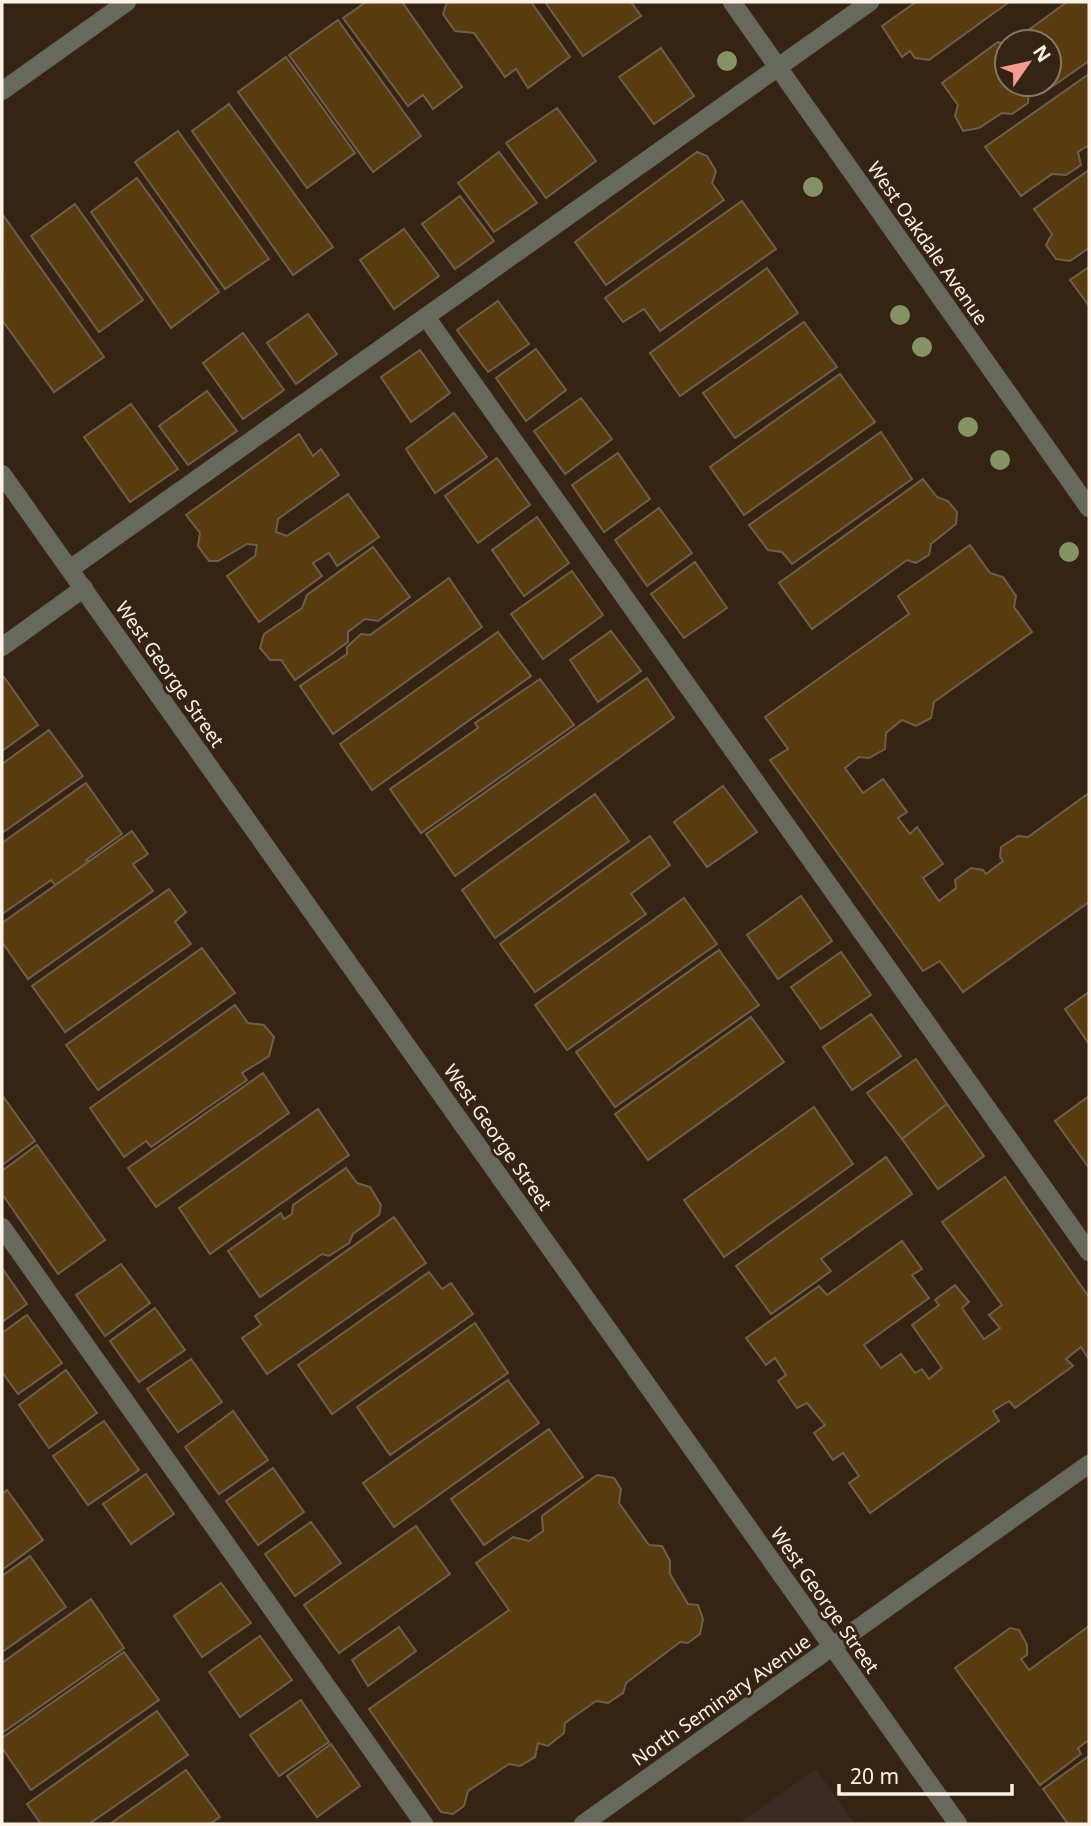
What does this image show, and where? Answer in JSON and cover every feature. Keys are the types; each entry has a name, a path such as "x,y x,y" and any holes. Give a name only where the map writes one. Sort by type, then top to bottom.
{"street":[{"path":"2,91 127,2"},
{"name":"West Oakdale Avenue","path":"732,2 1089,508"},
{"path":"70,569 870,2"},
{"path":"426,317 1089,1252"},
{"name":"West George Street","path":"2,474 958,1824"},
{"path":"2,647 83,588"},
{"path":"2,1227 424,1824"},
{"name":"North Seminary Avenue","path":"583,1824 1089,1464"}],"shaded area":[{"path":"816,1769 855,1824 738,1824"}],"building":[{"path":"366,2 402,2 462,87 433,109 423,95 408,106 343,18"},
{"path":"447,2 531,2 570,57 528,88 516,69 505,77 474,33 455,31 443,14"},
{"path":"545,2 631,2 641,16 583,56"},
{"path":"916,2 1009,2 929,60 915,58 910,51 902,57 882,26"},
{"path":"1067,2 1088,2 1089,61 1063,79 1063,28 1031,28"},
{"path":"338,20 421,136 373,172 289,55"},
{"path":"993,46 993,98 1028,98 1028,103 1012,114 1002,113 979,128 963,131 955,116 958,105 942,83"},
{"path":"661,48 694,96 654,124 619,77"},
{"path":"286,57 355,153 307,188 238,92"},
{"path":"1089,74 1089,145 1078,152 1081,165 1066,175 1052,174 1021,196 985,147 1055,98 1063,98 1063,92"},
{"path":"229,104 333,247 293,275 192,131"},
{"path":"557,108 596,161 546,198 506,143"},
{"path":"178,131 269,259 225,289 135,162"},
{"path":"499,152 537,203 494,232 458,183"},
{"path":"697,152 707,156 716,171 712,183 724,200 606,285 575,242"},
{"path":"1089,170 1089,248 1070,261 1056,259 1046,245 1052,234 1034,209"},
{"path":"137,178 219,292 171,328 91,212"},
{"path":"460,196 494,241 455,269 422,224"},
{"path":"742,201 776,249 660,331 644,309 623,322 605,298"},
{"path":"75,204 143,300 99,332 31,236"},
{"path":"3,215 104,357 54,392 2,320"},
{"path":"404,229 439,276 394,309 360,260"},
{"path":"1089,267 1089,306 1070,280"},
{"path":"767,268 798,313 680,396 650,353"},
{"path":"498,301 529,344 488,372 457,330"},
{"path":"308,314 337,354 296,384 267,343"},
{"path":"804,322 837,367 735,438 703,393"},
{"path":"243,333 284,390 243,419 203,363"},
{"path":"536,349 566,390 526,421 496,378"},
{"path":"420,350 450,393 411,422 381,377"},
{"path":"840,374 875,422 744,515 710,467"},
{"path":"207,391 237,431 188,465 159,426"},
{"path":"581,398 612,439 565,474 534,431"},
{"path":"131,404 178,469 130,502 84,437"},
{"path":"454,413 487,457 435,493 406,449"},
{"path":"881,432 912,479 792,564 782,552 768,550 749,525"},
{"path":"299,434 313,456 321,449 339,475 278,519 276,532 287,536 348,494 379,537 337,566 329,553 313,563 322,576 259,622 227,576 255,556 257,545 247,544 218,561 209,561 198,546 200,533 186,515"},
{"path":"618,453 650,499 604,532 572,485"},
{"path":"497,458 530,505 478,543 445,496"},
{"path":"923,479 937,497 948,501 957,512 956,524 931,544 929,555 916,563 907,560 812,629 779,583"},
{"path":"659,508 692,553 647,586 615,540"},
{"path":"537,517 569,563 524,596 492,550"},
{"path":"970,545 990,573 1003,577 1016,596 1014,607 1032,632 934,702 931,718 916,726 902,720 886,733 885,749 869,758 859,757 845,768 863,793 883,779 907,812 898,818 910,834 917,827 943,864 923,878 939,901 956,888 955,880 971,868 983,870 986,874 1003,861 1000,857 1001,847 1018,836 1028,837 1089,793 1089,902 963,992 940,961 923,971 770,760 788,749 765,717 909,614 898,596"},
{"path":"373,547 410,597 378,621 365,619 348,632 348,642 295,680 281,660 270,660 260,648 264,634 302,608 307,595"},
{"path":"695,562 727,608 684,638 651,594"},
{"path":"572,571 603,615 543,659 511,614"},
{"path":"449,578 482,627 333,734 300,686 347,654 347,647 361,634 370,635"},
{"path":"611,631 641,671 598,702 570,660"},
{"path":"498,632 531,676 372,790 340,744"},
{"path":"4,677 38,725 2,751 2,678"},
{"path":"647,678 674,718 455,876 426,834"},
{"path":"540,679 574,725 421,833 390,789 478,728 475,723"},
{"path":"49,730 83,776 2,833 2,764"},
{"path":"86,783 122,834 55,885 51,880 2,914 2,843"},
{"path":"723,786 757,832 707,867 674,822"},
{"path":"595,794 629,841 495,938 462,890"},
{"path":"132,831 148,854 133,864 153,891 28,979 2,942 2,923"},
{"path":"650,836 670,865 631,894 646,914 535,992 500,944"},
{"path":"169,889 186,912 175,922 191,944 65,1032 32,986"},
{"path":"801,896 832,941 778,979 747,935"},
{"path":"684,898 717,944 567,1050 535,1005"},
{"path":"202,948 235,993 98,1090 66,1045"},
{"path":"719,950 759,1005 615,1107 576,1052"},
{"path":"841,952 871,995 821,1029 791,987"},
{"path":"1089,992 1089,1044 1065,1009"},
{"path":"235,1005 248,1023 264,1025 274,1037 269,1056 242,1073 247,1080 151,1147 146,1141 124,1157 90,1108"},
{"path":"871,1014 901,1056 852,1090 823,1047"},
{"path":"751,1017 784,1062 648,1160 615,1114"},
{"path":"916,1059 947,1104 902,1139 867,1093"},
{"path":"263,1073 289,1113 156,1207 128,1168"},
{"path":"2,1095 35,1141 2,1165"},
{"path":"1089,1096 1089,1168 1055,1121"},
{"path":"947,1104 984,1156 938,1189 902,1139"},
{"path":"814,1107 853,1164 724,1257 684,1200"},
{"path":"318,1109 349,1155 210,1254 179,1208"},
{"path":"37,1145 105,1240 58,1274 2,1194 2,1171"},
{"path":"886,1157 912,1194 821,1259 831,1271 771,1314 736,1266"},
{"path":"346,1168 357,1183 370,1187 381,1205 379,1215 353,1234 349,1243 329,1256 322,1254 260,1297 228,1251 281,1213 284,1219 292,1214 293,1205"},
{"path":"1005,1177 1089,1297 1089,1357 1081,1347 1066,1359 1073,1366 1015,1408 1009,1401 993,1411 999,1421 870,1513 849,1483 859,1476 843,1453 833,1460 814,1433 825,1425 807,1403 797,1408 778,1381 786,1375 775,1358 766,1365 746,1338 819,1286 827,1295 902,1241 922,1269 912,1275 929,1298 864,1345 881,1368 901,1354 915,1373 922,1369 929,1379 942,1368 912,1325 939,1305 935,1300 955,1285 969,1302 962,1308 984,1339 1000,1328 989,1315 1002,1305 942,1222"},
{"path":"394,1217 426,1263 267,1374 242,1338 261,1325 255,1316"},
{"path":"121,1264 150,1303 105,1336 76,1295"},
{"path":"2,1268 27,1304 2,1322"},
{"path":"429,1272 442,1289 451,1283 473,1314 332,1414 298,1365"},
{"path":"155,1308 185,1350 139,1382 110,1341"},
{"path":"27,1315 62,1363 18,1394 2,1372 2,1333"},
{"path":"475,1323 508,1373 390,1455 357,1407"},
{"path":"191,1359 222,1402 178,1432 147,1389"},
{"path":"66,1370 97,1413 49,1448 19,1405"},
{"path":"508,1380 539,1423 394,1527 363,1483"},
{"path":"233,1411 268,1460 219,1494 185,1447"},
{"path":"104,1421 139,1470 88,1505 53,1456"},
{"path":"549,1429 583,1477 484,1545 451,1499"},
{"path":"273,1468 304,1512 258,1545 226,1501"},
{"path":"146,1474 174,1514 131,1544 103,1504"},
{"path":"597,1475 614,1478 621,1489 619,1503 649,1545 662,1546 670,1561 670,1574 688,1604 698,1605 703,1619 700,1634 688,1643 680,1642 626,1683 623,1693 608,1703 596,1701 565,1723 564,1733 548,1746 538,1743 535,1757 520,1766 509,1764 468,1791 464,1806 453,1814 441,1812 369,1709 509,1610 476,1563 513,1537 529,1541 543,1531 542,1516"},
{"path":"7,1490 43,1540 2,1570 2,1494"},
{"path":"311,1522 341,1563 295,1596 265,1554"},
{"path":"416,1526 450,1574 339,1653 304,1605"},
{"path":"30,1556 66,1607 2,1652 2,1576"},
{"path":"221,1583 251,1623 202,1657 174,1616"},
{"path":"91,1599 124,1648 2,1733 2,1663"},
{"path":"1089,1626 1089,1740 1078,1748 1081,1754 1040,1785 955,1668 1010,1628 1019,1630 1027,1645 1027,1655 1021,1659 1029,1670"},
{"path":"399,1627 416,1651 368,1686 352,1660"},
{"path":"260,1636 292,1680 240,1717 209,1672"},
{"path":"124,1652 159,1700 31,1790 2,1748 2,1738"},
{"path":"301,1700 329,1742 279,1776 250,1735"},
{"path":"157,1711 188,1755 89,1824 41,1824 27,1804"},
{"path":"331,1744 360,1786 317,1817 287,1776"},
{"path":"1089,1756 1089,1824 1068,1824 1043,1789"},
{"path":"186,1770 220,1817 210,1824 110,1824"}]}
